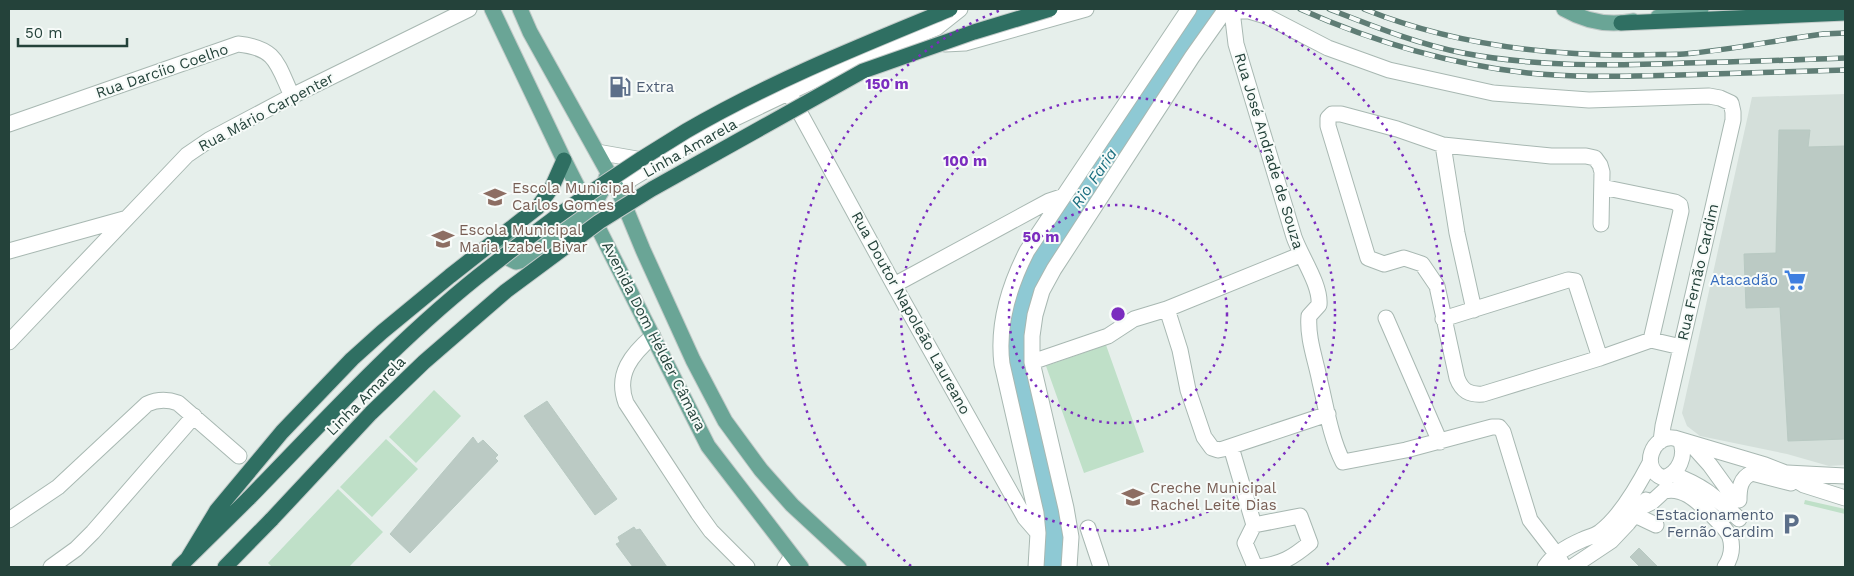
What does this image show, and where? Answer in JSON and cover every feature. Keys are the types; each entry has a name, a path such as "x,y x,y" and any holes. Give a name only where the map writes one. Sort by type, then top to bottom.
{"highway":[{"name":"Linha Amarela","path":"183,563 416,330 489,268 584,197 687,131 773,86 833,57 950,9"},
{"name":"Linha Amarela","path":"225,567 371,413 424,362 506,291 599,222 652,189 863,71 974,32 1050,9"},
{"path":"1621,24 1845,13"},
{"path":"183,563 217,510 282,432 352,359 389,326 538,207 546,197 564,160"},
{"path":"235,567 268,523"}],"main road":[{"name":"Avenida Dom Hélder Câmara","path":"492,9 564,160 708,446 793,564"},
{"name":"Avenida Dom Hélder Câmara","path":"520,9 530,32 619,192 693,360 725,421 760,470 792,505 860,567"},
{"path":"1564,9 1579,18 1621,24 1701,9"},
{"path":"510,230 504,241 508,258 516,262 525,260 590,210 605,186 607,171"}],"street":[{"name":"Rua Mário Carpenter","path":"9,342 187,156 209,140 292,96 469,9"},
{"path":"619,192 631,180 660,161 729,121 788,91 926,32 944,23 960,9"},
{"path":"926,32 946,44 965,43 1086,9"},
{"path":"1036,567 1038,533 1036,514 1000,349 1007,299 1015,275 1027,251 1189,9"},
{"path":"1069,567 1071,537 1066,508 1032,362 1032,336 1035,315 1042,291 1054,269 1192,57 1228,9"},
{"name":"Rua Fernão Cardim","path":"1228,9 1249,11 1266,16 1328,48 1390,70 1493,93 1589,100 1709,96 1731,103 1734,112 1733,120 1662,426 1661,441"},
{"name":"Rua José Andrade de Souza","path":"1228,9 1236,44 1300,255 1317,287 1319,304 1309,316 1311,340 1328,414"},
{"name":"Rua Darcíio Coelho","path":"9,124 238,44 254,46 268,52 277,64 292,96"},
{"name":"Rua Doutor Napoleão Laureano","path":"788,91 1025,518 1038,533"},
{"path":"1601,224 1602,172 1595,158 1586,156 1551,156 1443,145 1397,129 1341,114 1332,114 1328,118 1330,137 1368,258 1384,264 1404,258 1422,264 1437,286 1443,319 1460,385 1466,392 1474,395 1483,394 1600,358 1651,340 1681,347"},
{"path":"1443,145 1457,233 1474,310"},
{"path":"597,152 646,161 660,161"},
{"path":"1602,187 1675,202 1680,205 1681,211 1651,340"},
{"path":"894,285 1049,201 1064,196"},
{"path":"9,251 126,219"},
{"path":"1032,362 1108,336 1134,320 1168,309 1300,255"},
{"path":"1443,319 1568,280 1575,282 1600,358"},
{"path":"1168,309 1180,350 1188,390 1204,437 1212,448 1218,450 1328,414 1337,452 1342,462 1440,442 1492,427 1499,427 1503,432 1530,520 1561,561"},
{"path":"1386,318 1440,442"},
{"path":"653,336 639,348 629,362 622,380 622,392 626,403 698,513 712,531 747,567"},
{"path":"9,520 58,487 147,404 154,401 170,400 178,403 239,456"},
{"path":"51,567 76,549 93,532 194,416"},
{"path":"1545,567 1561,561 1569,546 1599,533 1638,487 1650,463 1653,451 1661,441 1670,437 1764,465 1783,472 1804,485"},
{"path":"1686,442 1706,460 1731,494 1739,500 1742,482 1747,475 1752,473 1781,482 1804,485 1842,496"},
{"path":"1572,567 1611,542 1680,464 1686,442"},
{"path":"1231,446 1254,525 1246,543 1257,567 1277,565 1294,556 1310,543 1300,516 1254,525"},
{"path":"1650,463 1657,475 1670,474 1706,460 1738,458"},
{"path":"1783,472 1845,476"},
{"path":"1670,474 1704,488 1739,519"},
{"path":"1638,511 1664,491 1675,491 1690,496 1725,527 1730,536 1731,554 1725,567"},
{"path":"1638,511 1656,525"},
{"path":"1088,528 1101,567"}],"shaded area":[{"path":"1845,94 1845,465 1829,466 1787,454 1700,436 1687,426 1682,413 1752,97"}],"green space":[{"path":"1106,345 1144,452 1084,473 1046,366"},
{"path":"434,390 461,416 416,463 389,437"},
{"path":"386,439 418,469 372,517 340,487"},
{"path":"338,489 383,532 349,567 272,567 268,563"},
{"path":"1805,500 1845,509 1845,514 1804,504"}],"building":[{"name":"Atacadão","path":"1779,130 1810,130 1808,147 1845,146 1845,439 1788,441 1780,307 1746,308 1744,254 1776,253"},
{"path":"547,401 617,499 595,515 524,416"},
{"path":"473,437 478,444 483,440 498,455 495,458 498,461 410,553 390,534"},
{"path":"634,527 636,530 640,529 667,567 633,567 616,544 620,542 618,537"},
{"path":"1639,548 1658,567 1640,567 1630,557"}],"waterway":[{"name":"Rio Faria","path":"1051,567 1053,532 1017,357 1018,321 1027,284 1043,254 1207,9"}],"railway":[{"path":"1300,9 1355,32 1411,50 1469,64 1528,73 1566,76 1622,76 1845,70"},
{"path":"1329,9 1429,45 1491,58 1519,61 1630,65 1845,58"},
{"path":"1364,9 1430,31 1499,46 1604,55 1684,54 1823,34 1845,33"}],"place":[{"name":"Extra","path":"620,87"},
{"name":"Escola Municipal Carlos Gomes","path":"495,197"},
{"name":"Escola Municipal Maria Izabel Bivar","path":"443,239"},
{"name":"Atacadão","path":"1795,280"},
{"name":"Creche Municipal Rachel Leite Dias","path":"1133,497"},
{"name":"Estacionamento Fernão Cardim","path":"1791,524"}]}
